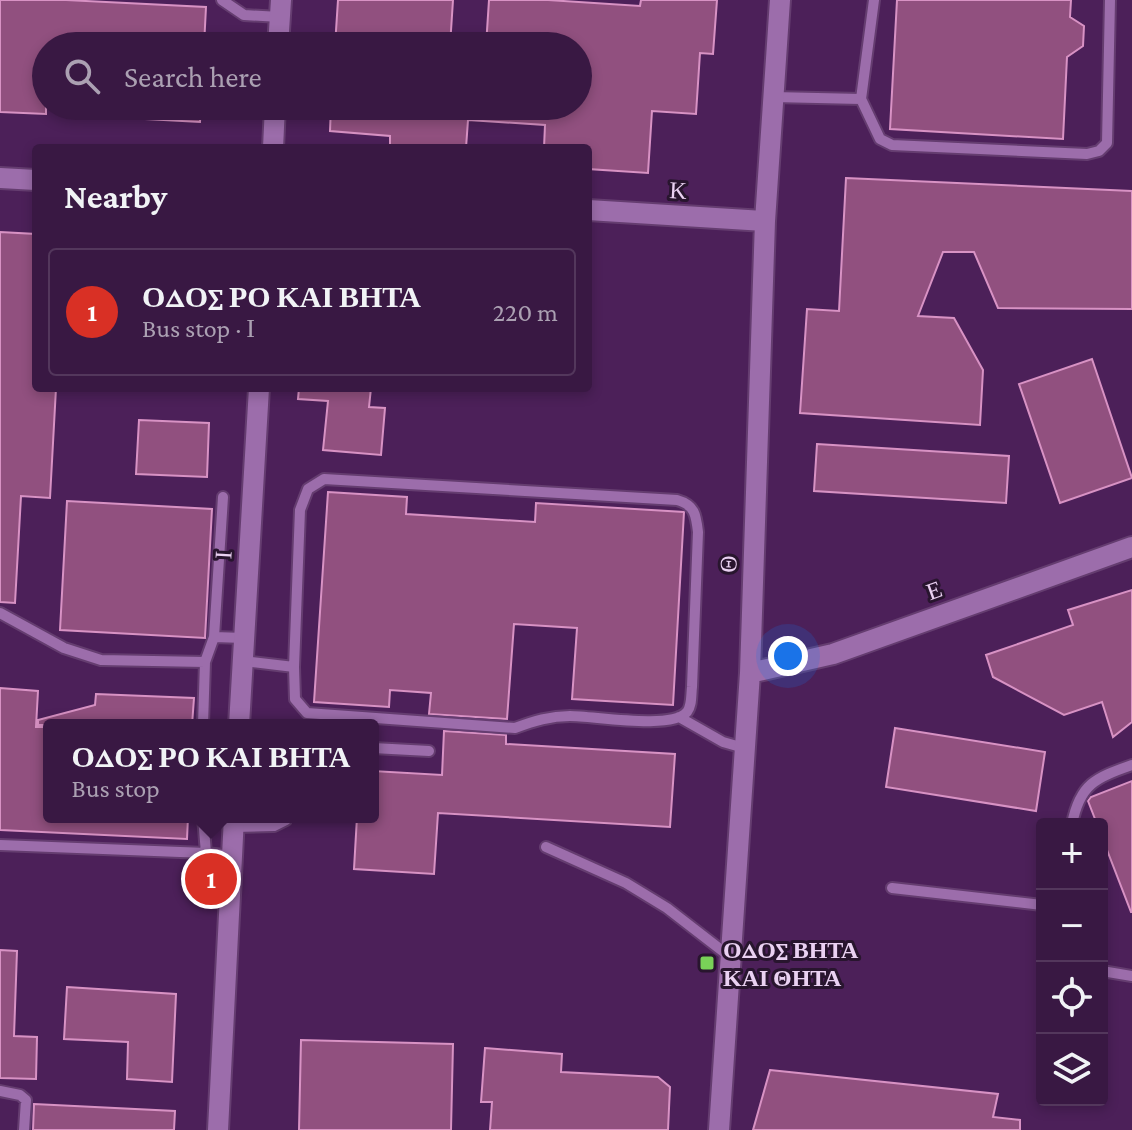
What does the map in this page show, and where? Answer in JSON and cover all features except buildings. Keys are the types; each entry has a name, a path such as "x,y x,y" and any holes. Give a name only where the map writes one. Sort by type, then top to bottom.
{"street":[{"name":"Θ","path":"719,1130 750,673 765,221 780,0"},
{"path":"279,32 280,9"},
{"path":"273,144 274,120"},
{"path":"0,178 32,180"},
{"name":"Κ","path":"592,210 765,221"},
{"name":"Ι","path":"239,719 259,392"},
{"name":"Ε","path":"750,673 833,654 1132,547"},
{"path":"218,1130 234,823"}],"lane":[{"path":"222,0 244,15 280,9"},
{"path":"874,0 861,99 880,139 892,145 1087,154 1099,151 1107,143 1110,0"},
{"path":"773,97 861,99"},
{"path":"324,479 677,500 693,508 698,532 691,697 687,712 679,717 668,721 570,716 543,718 515,728 307,713 295,699 294,667 300,510 308,489 324,479"},
{"path":"203,719 205,662 214,637 223,497"},
{"path":"0,613 64,648 101,660 205,662"},
{"path":"214,637 244,638"},
{"path":"243,661 294,667"},
{"path":"679,717 723,742 744,748"},
{"path":"379,748 429,751"},
{"path":"1073,818 1076,805 1089,784 1132,765"},
{"path":"204,823 206,853"},
{"path":"244,823 274,826 280,823"},
{"path":"0,845 232,856"},
{"path":"546,847 626,883 667,908 729,956"},
{"path":"892,888 1036,904"},
{"path":"1108,972 1132,976"},
{"path":"0,1091 20,1095 26,1100 24,1130"}],"place":[{"name":"ΟΔΟΣ ΡΟ ΚΑΙ ΒΗΤΑ","path":"211,879"},
{"name":"ΟΔΟΣ ΒΗΤΑ ΚΑΙ ΘΗΤΑ","path":"707,963"}]}
